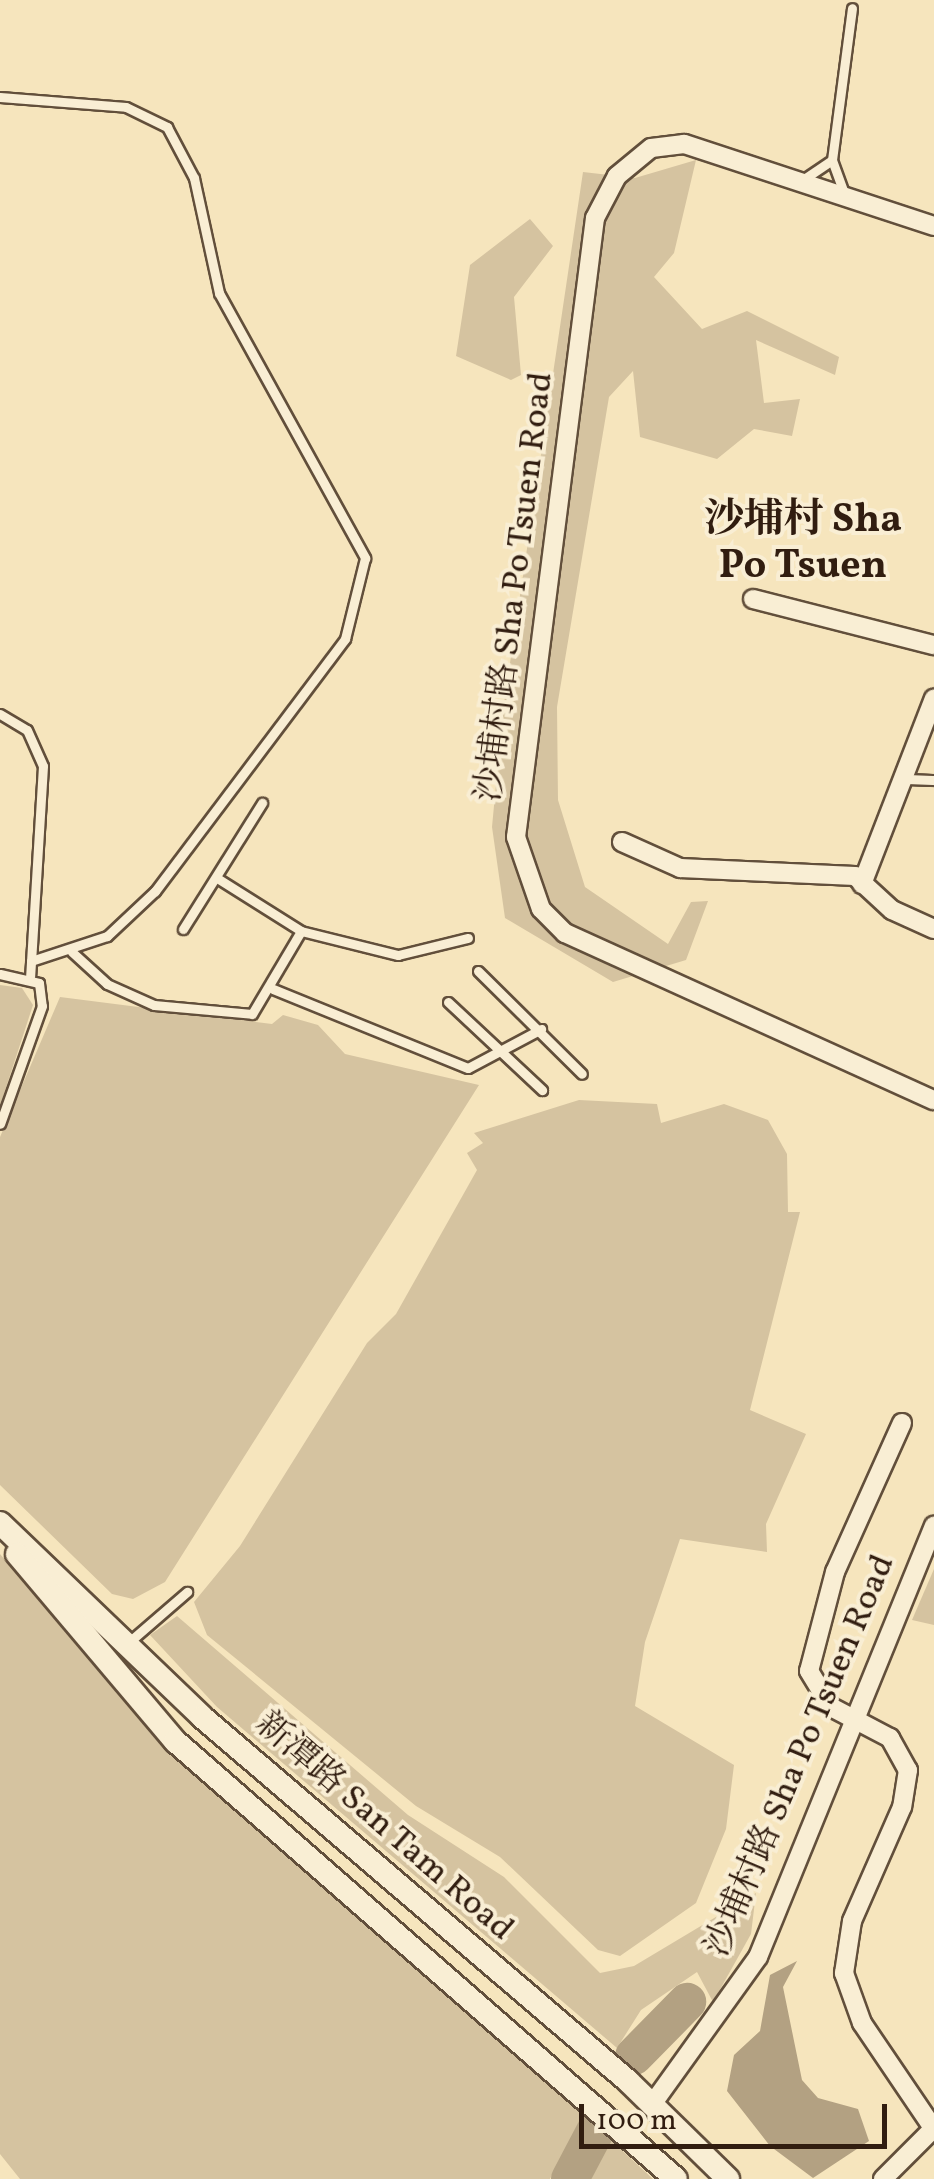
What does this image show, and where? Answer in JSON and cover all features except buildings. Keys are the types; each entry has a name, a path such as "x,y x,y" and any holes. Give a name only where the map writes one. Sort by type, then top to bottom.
{"street":[{"name":"沙埔村路 Sha Po Tsuen Road","path":"934,226 684,144 651,148 616,176 596,218 516,837 541,909 565,933 934,1100"},
{"path":"753,598 934,645"},
{"path":"862,884 934,698"},
{"path":"622,842 680,868 760,878 825,869 862,884 934,929"},
{"path":"882,2179 934,2128 862,2023 844,1973 852,1921 908,1790 902,1753 817,1691 810,1649 902,1423"},
{"name":"沙埔村路 Sha Po Tsuen Road","path":"651,2106 758,1956 934,1525"},
{"name":"新潭路 San Tam Road","path":"0,1527 127,1644 651,2106 728,2179"},
{"name":"新潭路 San Tam Road","path":"0,1527 61,1615 175,1742 336,1890 676,2179"},
{"path":"651,2106 658,2161"}],"lane":[{"path":"846,198 832,160 852,8"},
{"path":"0,98 126,107 166,127 194,178 219,293 365,558 345,639 155,892 106,936 72,952 31,961"},
{"path":"798,183 832,160"},
{"path":"0,714 26,730 43,766 30,976 42,1006 0,1124"},
{"path":"905,779 934,780"},
{"path":"182,929 262,802"},
{"path":"217,878 301,931 398,955 468,938"},
{"path":"72,952 106,984 154,1004 252,1014 273,988 301,931"},
{"path":"478,971 541,1029 582,1074"},
{"path":"0,974 30,976"},
{"path":"273,988 468,1068 502,1055 541,1029"},
{"path":"448,1002 542,1090"},
{"path":"127,1644 186,1592"}],"shaded area":[{"path":"696,160 674,253 654,277 702,329 747,311 839,357 835,375 756,340 764,403 800,399 792,436 754,429 717,459 640,437 633,371 609,397 557,707 558,800 585,887 668,944 691,902 708,901 686,960 613,982 505,918 492,827 503,710 583,172 635,178"},
{"path":"530,219 553,246 514,297 521,375 511,380 456,356 470,265"},
{"path":"0,985 22,988 33,1005 0,1106"},
{"path":"60,997 272,1024 283,1015 318,1025 345,1054 479,1085 165,1582 133,1599 112,1594 0,1485 0,1137"},
{"path":"579,1100 657,1104 661,1123 724,1104 768,1120 787,1154 788,1212 800,1212 750,1410 806,1434 766,1524 767,1552 680,1539 645,1642 635,1706 734,1765 726,1829 696,1903 620,1956 598,1950 500,1857 416,1806 207,1635 194,1602 240,1546 367,1343 396,1314 477,1170 467,1153 483,1143 474,1133"},
{"path":"0,1554 167,1751 583,2114 550,2179 20,2179 0,2154"},
{"path":"934,1569 934,1625 912,1620"},
{"path":"177,1616 408,1815 504,1877 600,1973 634,1966 756,1893 751,1934 713,2002 697,1972 641,2010 617,2048 217,1707 150,1635"},
{"path":"797,1961 783,1987 802,2080 818,2098 858,2109 869,2141 813,2178 770,2146 727,2091 734,2055 760,2031 770,1975"},
{"path":"611,2140 653,2179 591,2179"}],"waterway":[{"path":"634,2056 687,2002"},
{"path":"570,2179 598,2126"}],"district":[{"name":"沙埔村 Sha Po Tsuen","path":"803,544"}]}
